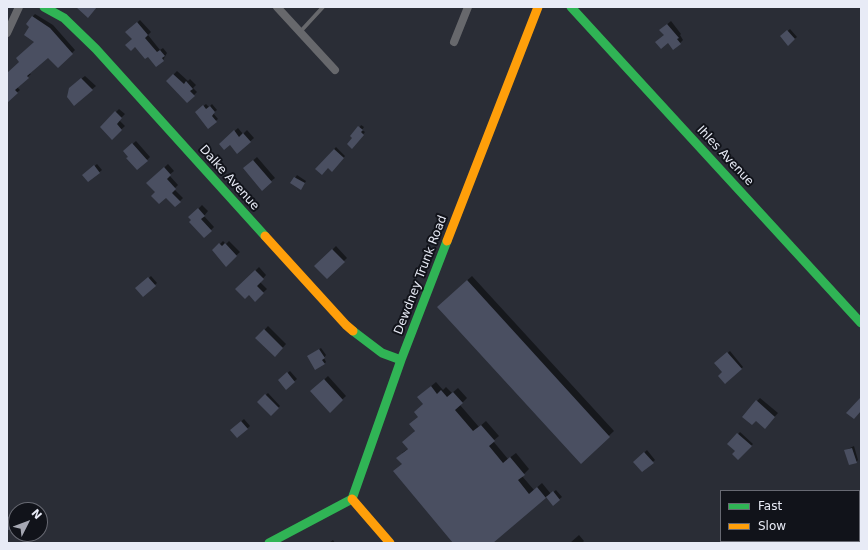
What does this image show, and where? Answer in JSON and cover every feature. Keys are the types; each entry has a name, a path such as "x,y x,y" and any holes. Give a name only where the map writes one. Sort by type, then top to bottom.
{"street":[{"path":"7,33 19,7"},
{"name":"Dalke Avenue","path":"44,7 64,18 96,48 346,325 382,353 401,360"},
{"path":"276,7 335,70"},
{"path":"454,42 468,7"},
{"name":"Dewdney Trunk Road","path":"352,499 401,360 538,7"},
{"name":"Ihles Avenue","path":"571,7 861,323"},
{"path":"269,543 352,499 390,543"}],"lane":[{"path":"300,32 323,7"}],"building":[{"path":"76,7 97,7 88,18"},
{"path":"32,16 50,28 73,54 58,68 48,58 27,76 29,78 15,90 18,93 7,103 7,73 19,62 16,58 34,42 24,35 29,27 26,24"},
{"path":"137,22 148,35 145,38 157,52 160,50 165,56 162,58 164,61 156,67 148,57 145,59 135,47 131,51 125,45 132,39 125,32"},
{"path":"667,24 679,38 677,39 681,44 673,50 668,43 661,49 655,42 664,35 659,30"},
{"path":"787,30 795,39 788,46 780,36"},
{"path":"173,74 184,84 186,81 193,89 190,91 195,96 187,103 166,81"},
{"path":"81,78 93,90 74,106 67,97 69,88"},
{"path":"203,105 206,109 210,106 215,112 212,116 217,122 208,129 195,112"},
{"path":"115,111 122,118 117,124 122,130 112,140 100,127"},
{"path":"358,126 363,130 361,132 364,135 352,149 347,144 352,138 350,136"},
{"path":"234,130 239,137 243,133 251,142 237,154 230,145 224,150 219,144"},
{"path":"132,143 148,161 137,170 126,158 128,157 123,151"},
{"path":"334,149 344,158 332,172 328,168 322,175 315,169"},
{"path":"253,160 272,182 262,191 243,168"},
{"path":"94,165 100,173 88,182 82,175"},
{"path":"164,167 171,175 167,179 176,189 172,193 181,202 175,207 166,198 159,204 151,196 155,192 146,183"},
{"path":"294,177 305,183 301,190 290,183"},
{"path":"198,208 205,216 201,219 212,231 204,238 189,222 191,220 188,217"},
{"path":"219,243 222,246 225,243 237,256 226,267 212,250"},
{"path":"332,249 345,262 327,279 314,266"},
{"path":"255,270 264,279 257,286 264,293 255,302 249,295 245,299 235,289"},
{"path":"148,277 156,286 143,297 135,288"},
{"path":"467,280 610,437 581,464 437,307"},
{"path":"264,329 283,348 275,357 255,338"},
{"path":"319,349 325,358 322,360 325,364 315,370 307,356"},
{"path":"727,352 742,369 725,384 718,376 722,372 714,363"},
{"path":"287,372 295,382 286,390 278,380"},
{"path":"324,379 343,400 330,413 310,391"},
{"path":"431,386 437,394 441,390 447,397 453,392 463,403 455,410 473,431 481,425 495,441 489,446 503,463 510,457 525,475 518,480 529,494 537,487 546,498 493,543 453,543 393,471 402,464 396,458 408,449 402,442 415,431 409,424 418,417 414,412 423,404 417,397"},
{"path":"265,394 279,408 271,416 257,402"},
{"path":"861,397 861,411 854,419 846,413"},
{"path":"756,400 775,417 765,429 756,421 752,425 742,417"},
{"path":"241,421 248,429 237,438 230,430"},
{"path":"737,433 752,446 738,460 732,454 735,451 727,444"},
{"path":"852,448 857,463 849,465 844,450"},
{"path":"644,452 654,463 642,472 633,462"},
{"path":"553,491 560,500 553,506 546,497"}],"traffic: fast":[{"path":"44,7 64,18 96,49 265,236"},
{"path":"571,7 861,323"},
{"path":"352,499 401,360 447,241"},
{"path":"353,331 382,353 401,360"},
{"path":"269,543 352,499"}],"traffic: slow":[{"path":"447,241 538,7"},
{"path":"265,236 353,331"},
{"path":"352,499 390,543"}]}
